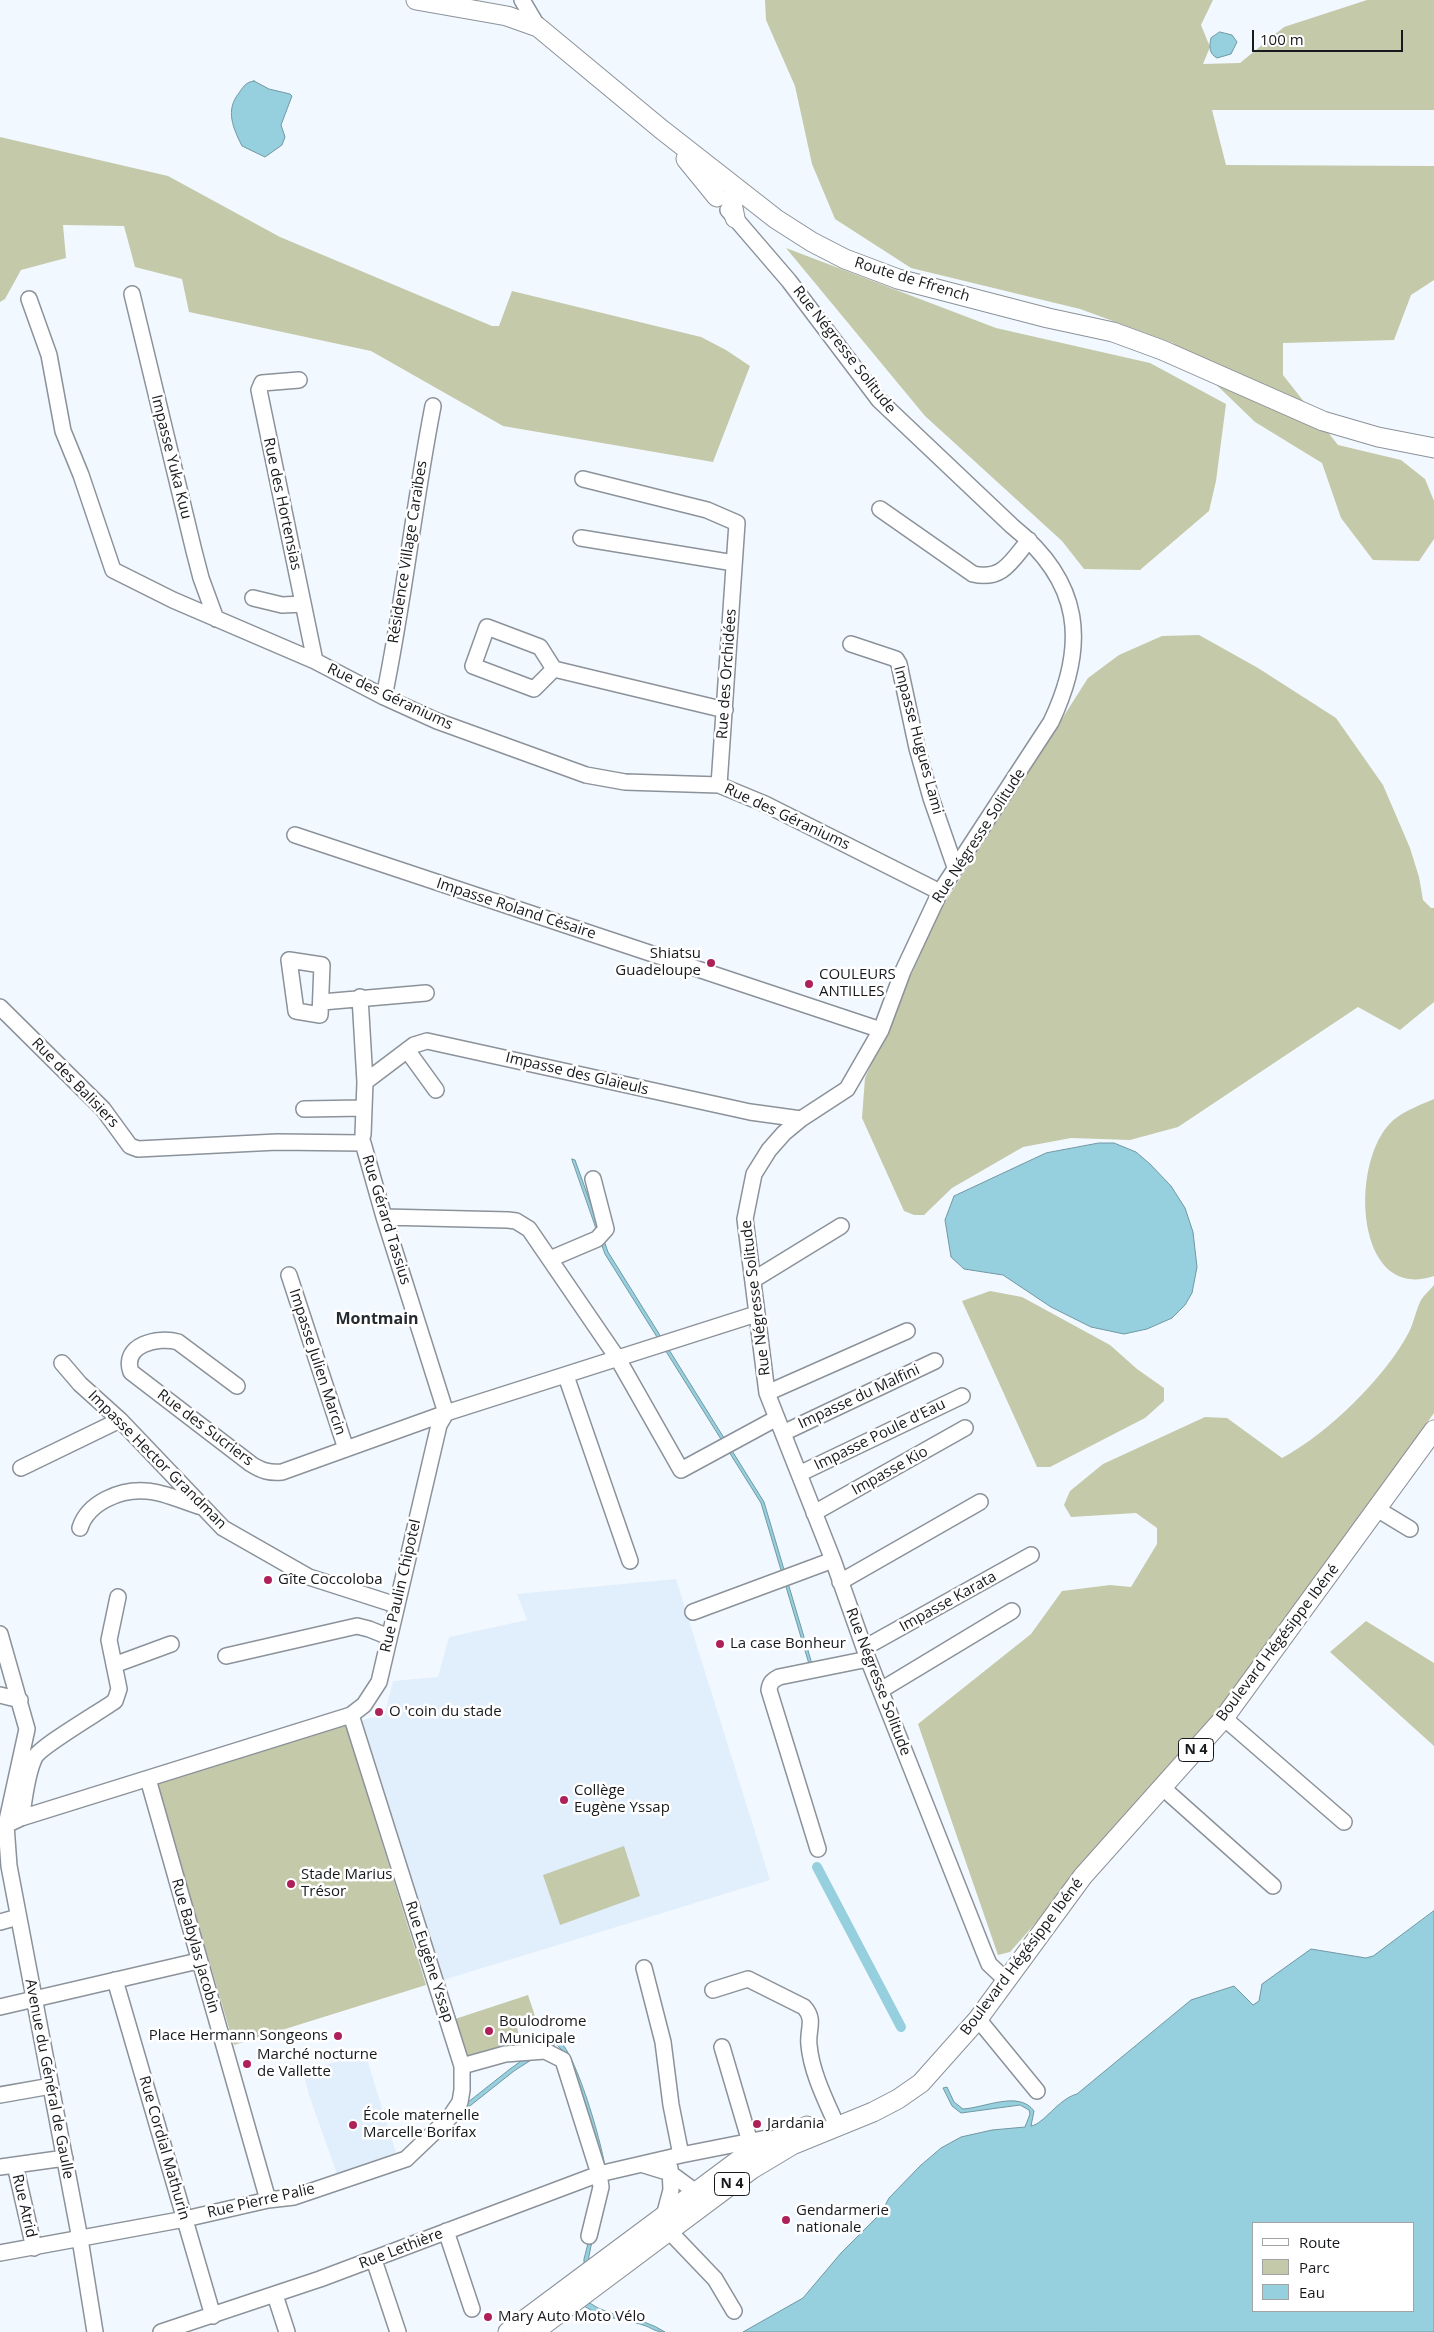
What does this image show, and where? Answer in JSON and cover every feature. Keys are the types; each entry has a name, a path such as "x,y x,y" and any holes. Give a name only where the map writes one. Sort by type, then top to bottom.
{"main road":[{"name":"Route de Ffrench","path":"416,0 530,24 776,219 812,242 845,259 889,276 1048,318 1113,332 1162,350 1324,421 1378,437 1434,448"},
{"path":"661,129 717,197"},
{"path":"728,182 735,218"},
{"name":"Boulevard Hégésippe Ibéné","path":"703,2197 729,2186 752,2169 792,2145 873,2112 898,2099 921,2083 941,2058 978,2019 1084,1876 1224,1718 1434,1430"},
{"name":"Boulevard Hégésippe Ibéné","path":"534,2332 703,2197 730,2166 751,2151 781,2136 878,2099 941,2058"},
{"name":"Boulevard Hégésippe Ibéné","path":"508,2332 667,2224"}],"street":[{"path":"521,0 530,24"},
{"path":"717,197 716,186 728,182"},
{"name":"Rue Négresse Solitude","path":"717,197 789,281 879,400 1004,519 1029,540 1049,563 1064,587 1073,618 1073,657 1062,699 1051,722 1016,779 955,866 940,892 903,971 881,1030 847,1090 801,1119 784,1133 769,1150 754,1174 742,1218 767,1392 833,1560 866,1654 984,1952 993,1968 1006,1980"},
{"name":"Impasse Yuka Kuu","path":"132,294 201,578 216,618"},
{"name":"Rue des Géraniums","path":"29,299 49,355 63,431 81,475 113,570 315,661 384,697 437,721 586,775 625,782 719,785 765,804 940,892"},
{"name":"Rue des Hortensias","path":"299,380 262,383 259,390 315,661"},
{"name":"Résidence Village Caraïbes","path":"384,697 408,565 421,470 433,406"},
{"name":"Rue des Orchidées","path":"583,479 707,510 737,522 726,710 719,785"},
{"path":"880,508 974,574 986,577 1002,572 1029,540"},
{"path":"581,538 734,563"},
{"path":"253,598 282,605 303,604"},
{"path":"554,669 534,689 473,666 487,628 540,646 554,669 726,710"},
{"name":"Impasse Hugues Lami","path":"851,644 896,659 899,664 917,748 931,798 955,866"},
{"name":"Impasse Roland Césaire","path":"295,835 881,1030"},
{"path":"322,1002 360,997 426,993"},
{"path":"360,997 365,1082 363,1135"},
{"name":"Rue des Balisiers","path":"0,1007 103,1109 130,1146 138,1149 153,1148"},
{"name":"Impasse des Glaïeuls","path":"365,1082 414,1045 427,1041 750,1112 801,1119"},
{"path":"407,1050 436,1090"},
{"path":"304,1109 363,1108"},
{"name":"Rue Gérard Tassius","path":"153,1148 277,1142 364,1143 384,1217 446,1413"},
{"path":"550,1259 597,1239 606,1228 593,1179"},
{"path":"384,1217 516,1221 529,1229 618,1359 681,1470 777,1418"},
{"path":"752,1280 841,1226"},
{"name":"Impasse Julien Marcin","path":"289,1275 346,1449"},
{"path":"446,1413 756,1314"},
{"path":"767,1392 907,1331"},
{"name":"Rue des Sucriers","path":"237,1386 178,1342 171,1340 149,1342 138,1347 129,1361 131,1372 262,1471 272,1473 282,1472 446,1413"},
{"name":"Impasse du Malfini","path":"783,1433 935,1361"},
{"name":"Impasse Hector Grandman","path":"62,1363 80,1384 120,1420 176,1477 202,1508 223,1528 309,1577 396,1605"},
{"path":"566,1376 630,1561"},
{"name":"Impasse Poule d'Eau","path":"799,1474 962,1396"},
{"name":"Rue Paulin Chipotel","path":"6,1825 21,1818 351,1715 364,1705 379,1682 439,1425 446,1413"},
{"path":"22,1468 120,1420"},
{"name":"Impasse Kio","path":"814,1513 965,1428"},
{"path":"80,1528 87,1513 94,1507 114,1496 129,1493 147,1491 202,1508"},
{"path":"840,1582 980,1502"},
{"path":"1376,1509 1410,1529"},
{"name":"Impasse Karata","path":"818,1848 769,1690 773,1680 779,1676 866,1654 1031,1555"},
{"path":"693,1612 833,1560"},
{"path":"21,1818 31,1768 36,1756 42,1749 115,1701 118,1696 120,1689 109,1640 118,1597"},
{"path":"881,1690 1012,1611"},
{"path":"226,1656 357,1626 389,1637"},
{"name":"Avenue du Général de Gaulle","path":"0,1634 27,1729 6,1825 9,1866 80,2239 95,2332"},
{"path":"114,1665 171,1644"},
{"path":"0,1695 20,1700"},
{"name":"Rue Eugène Yssap","path":"351,1715 462,2066"},
{"path":"1224,1718 1344,1822"},
{"name":"Rue Babylas Jacobin","path":"148,1779 198,1961 268,2200"},
{"path":"1163,1788 1273,1886"},
{"path":"0,1922 18,1917"},
{"path":"0,2008 198,1961"},
{"path":"644,1968 663,2042 677,2156 670,2173 671,2190 667,2224 716,2279 734,2310"},
{"path":"713,1990 748,1979 804,2008 810,2014 812,2020 808,2043 810,2054 823,2094 833,2117"},
{"name":"Rue Cordial Mathurin","path":"115,1980 213,2316"},
{"path":"978,2019 1037,2091"},
{"path":"722,2047 750,2142"},
{"path":"462,2066 505,2054 545,2051 563,2060 599,2174 601,2187 588,2236"},
{"name":"Rue Pierre Palie","path":"0,2253 185,2219 268,2200 294,2197 406,2159 450,2117 460,2102 462,2066"},
{"path":"0,2095 51,2086"},
{"name":"Rue Lethière","path":"160,2332 213,2316 374,2260 599,2174 714,2148 781,2136"},
{"path":"714,2148 726,2159 730,2166 729,2186"},
{"path":"7,2166 65,2158"},
{"name":"Rue Lethière","path":"640,2165 670,2173 703,2197"},
{"name":"Rue Atrid","path":"7,2166 34,2248"},
{"path":"446,2231 472,2309"},
{"path":"374,2260 398,2332"},
{"path":"275,2295 287,2332"}],"shaded area":[{"name":"Collège Eugène Yssap","path":"676,1579 770,1880 440,1981 359,1721 385,1714 393,1681 438,1677 449,1637 527,1620 517,1594"},
{"name":"École maternelle Marcelle Borifax","path":"365,2053 397,2156 338,2177 309,2095 303,2072"}],"green space":[{"path":"765,0 1213,0 1201,25 1210,47 1203,64 1240,63 1284,27 1367,0 1434,0 1434,110 1212,110 1226,165 1434,166 1434,280 1411,295 1394,340 1283,343 1283,375 1338,445 1401,460 1425,479 1434,501 1434,539 1419,561 1373,560 1341,518 1322,463 1255,422 1173,343 1080,309 911,268 835,219 812,164 795,86 766,20"},
{"path":"0,137 168,176 280,237 492,326 499,326 512,291 701,337 726,350 750,366 713,462 503,426 371,351 189,312 182,279 135,267 124,226 63,225 66,258 21,270 5,299 0,302"},
{"path":"786,248 996,328 1150,363 1226,404 1216,481 1209,511 1140,570 1084,569 1062,541 925,416"},
{"path":"1199,635 1258,668 1336,718 1383,785 1410,848 1419,877 1423,900 1431,908 1434,908 1434,1002 1400,1030 1358,1007 1178,1127 1130,1140 1071,1138 1023,1147 952,1188 924,1215 914,1215 904,1211 862,1118 865,1078 940,910 1088,678 1119,655 1162,636"},
{"path":"1434,1099 1434,1276 1407,1279 1387,1268 1374,1248 1367,1221 1366,1191 1370,1162 1381,1136 1396,1118"},
{"path":"1434,1285 1434,1413 1218,1716 1010,1952 998,1955 918,1724 1031,1634 1062,1591 1110,1585 1131,1587 1157,1544 1157,1528 1136,1513 1071,1517 1064,1505 1070,1491 1103,1464 1205,1417 1227,1418 1282,1458 1299,1448 1336,1420 1370,1386 1398,1350 1411,1328 1421,1300"},
{"path":"990,1291 1022,1297 1110,1345 1137,1369 1164,1388 1164,1401 1145,1418 1050,1467 1037,1467 962,1301"},
{"path":"1366,1621 1434,1663 1434,1746 1330,1652"},
{"name":"Stade Marius Trésor","path":"345,1723 426,1985 234,2045 157,1784"},
{"path":"624,1846 640,1896 560,1925 543,1875"},
{"name":"Boulodrome Municipale","path":"528,1995 535,2016 515,2022 521,2040 468,2057 455,2019"}],"water":[{"path":"1220,32 1232,35 1237,42 1231,54 1217,58 1210,50 1210,44 1211,38"},
{"path":"254,81 269,89 292,96 281,125 285,137 282,145 265,157 242,146 233,126 231,112 235,99 245,85"},
{"path":"1099,1143 1114,1143 1136,1152 1150,1164 1171,1186 1185,1208 1193,1232 1197,1267 1192,1293 1185,1305 1172,1318 1147,1329 1124,1334 1091,1327 1051,1307 1003,1275 964,1269 951,1257 945,1220 954,1196 1046,1153"},
{"path":"572,1159 575,1160 608,1252 764,1502 812,1664 809,1664 761,1503 605,1254"},
{"path":"1434,1911 1434,2332 743,2332 803,2298 841,2253 881,2213 889,2198 920,2166 941,2148 961,2137 992,2130 1025,2127 1030,2114 1029,2110 1020,2105 961,2113 952,2106 943,2088 947,2087 954,2102 963,2109 1010,2101 1028,2105 1034,2111 1031,2126 1041,2121 1064,2101 1077,2094 1191,2000 1234,1986 1253,2005 1259,2001 1262,1984 1311,1949 1366,1958 1373,1956"},
{"path":"557,2039 564,2046 573,2062 590,2107 603,2154 606,2173 606,2194 589,2256 588,2302 606,2311 645,2323 665,2332 657,2331 638,2323 599,2314 584,2306 584,2259 603,2185 573,2070 564,2052 556,2044 514,2071 437,2132 382,2172 221,2209 391,2163 510,2069 546,2043"}],"waterway":[{"path":"817,1867 901,2027"}],"place":[{"name":"Shiatsu Guadeloupe","path":"711,963"},
{"name":"COULEURS ANTILLES","path":"809,984"},
{"name":"Gîte Coccoloba","path":"268,1580"},
{"name":"La case Bonheur","path":"720,1644"},
{"name":"O 'coin du stade","path":"379,1712"},
{"name":"Collège Eugène Yssap","path":"564,1800"},
{"name":"Stade Marius Trésor","path":"291,1884"},
{"name":"Boulodrome Municipale","path":"489,2031"},
{"name":"Place Hermann Songeons","path":"338,2036"},
{"name":"Marché nocturne de Vallette","path":"247,2064"},
{"name":"Jardania","path":"757,2124"},
{"name":"École maternelle Marcelle Borifax","path":"353,2125"},
{"name":"Gendarmerie nationale","path":"786,2220"},
{"name":"Mary Auto Moto Vélo","path":"488,2317"}],"district":[{"name":"Montmain","path":"377,1319"}]}
